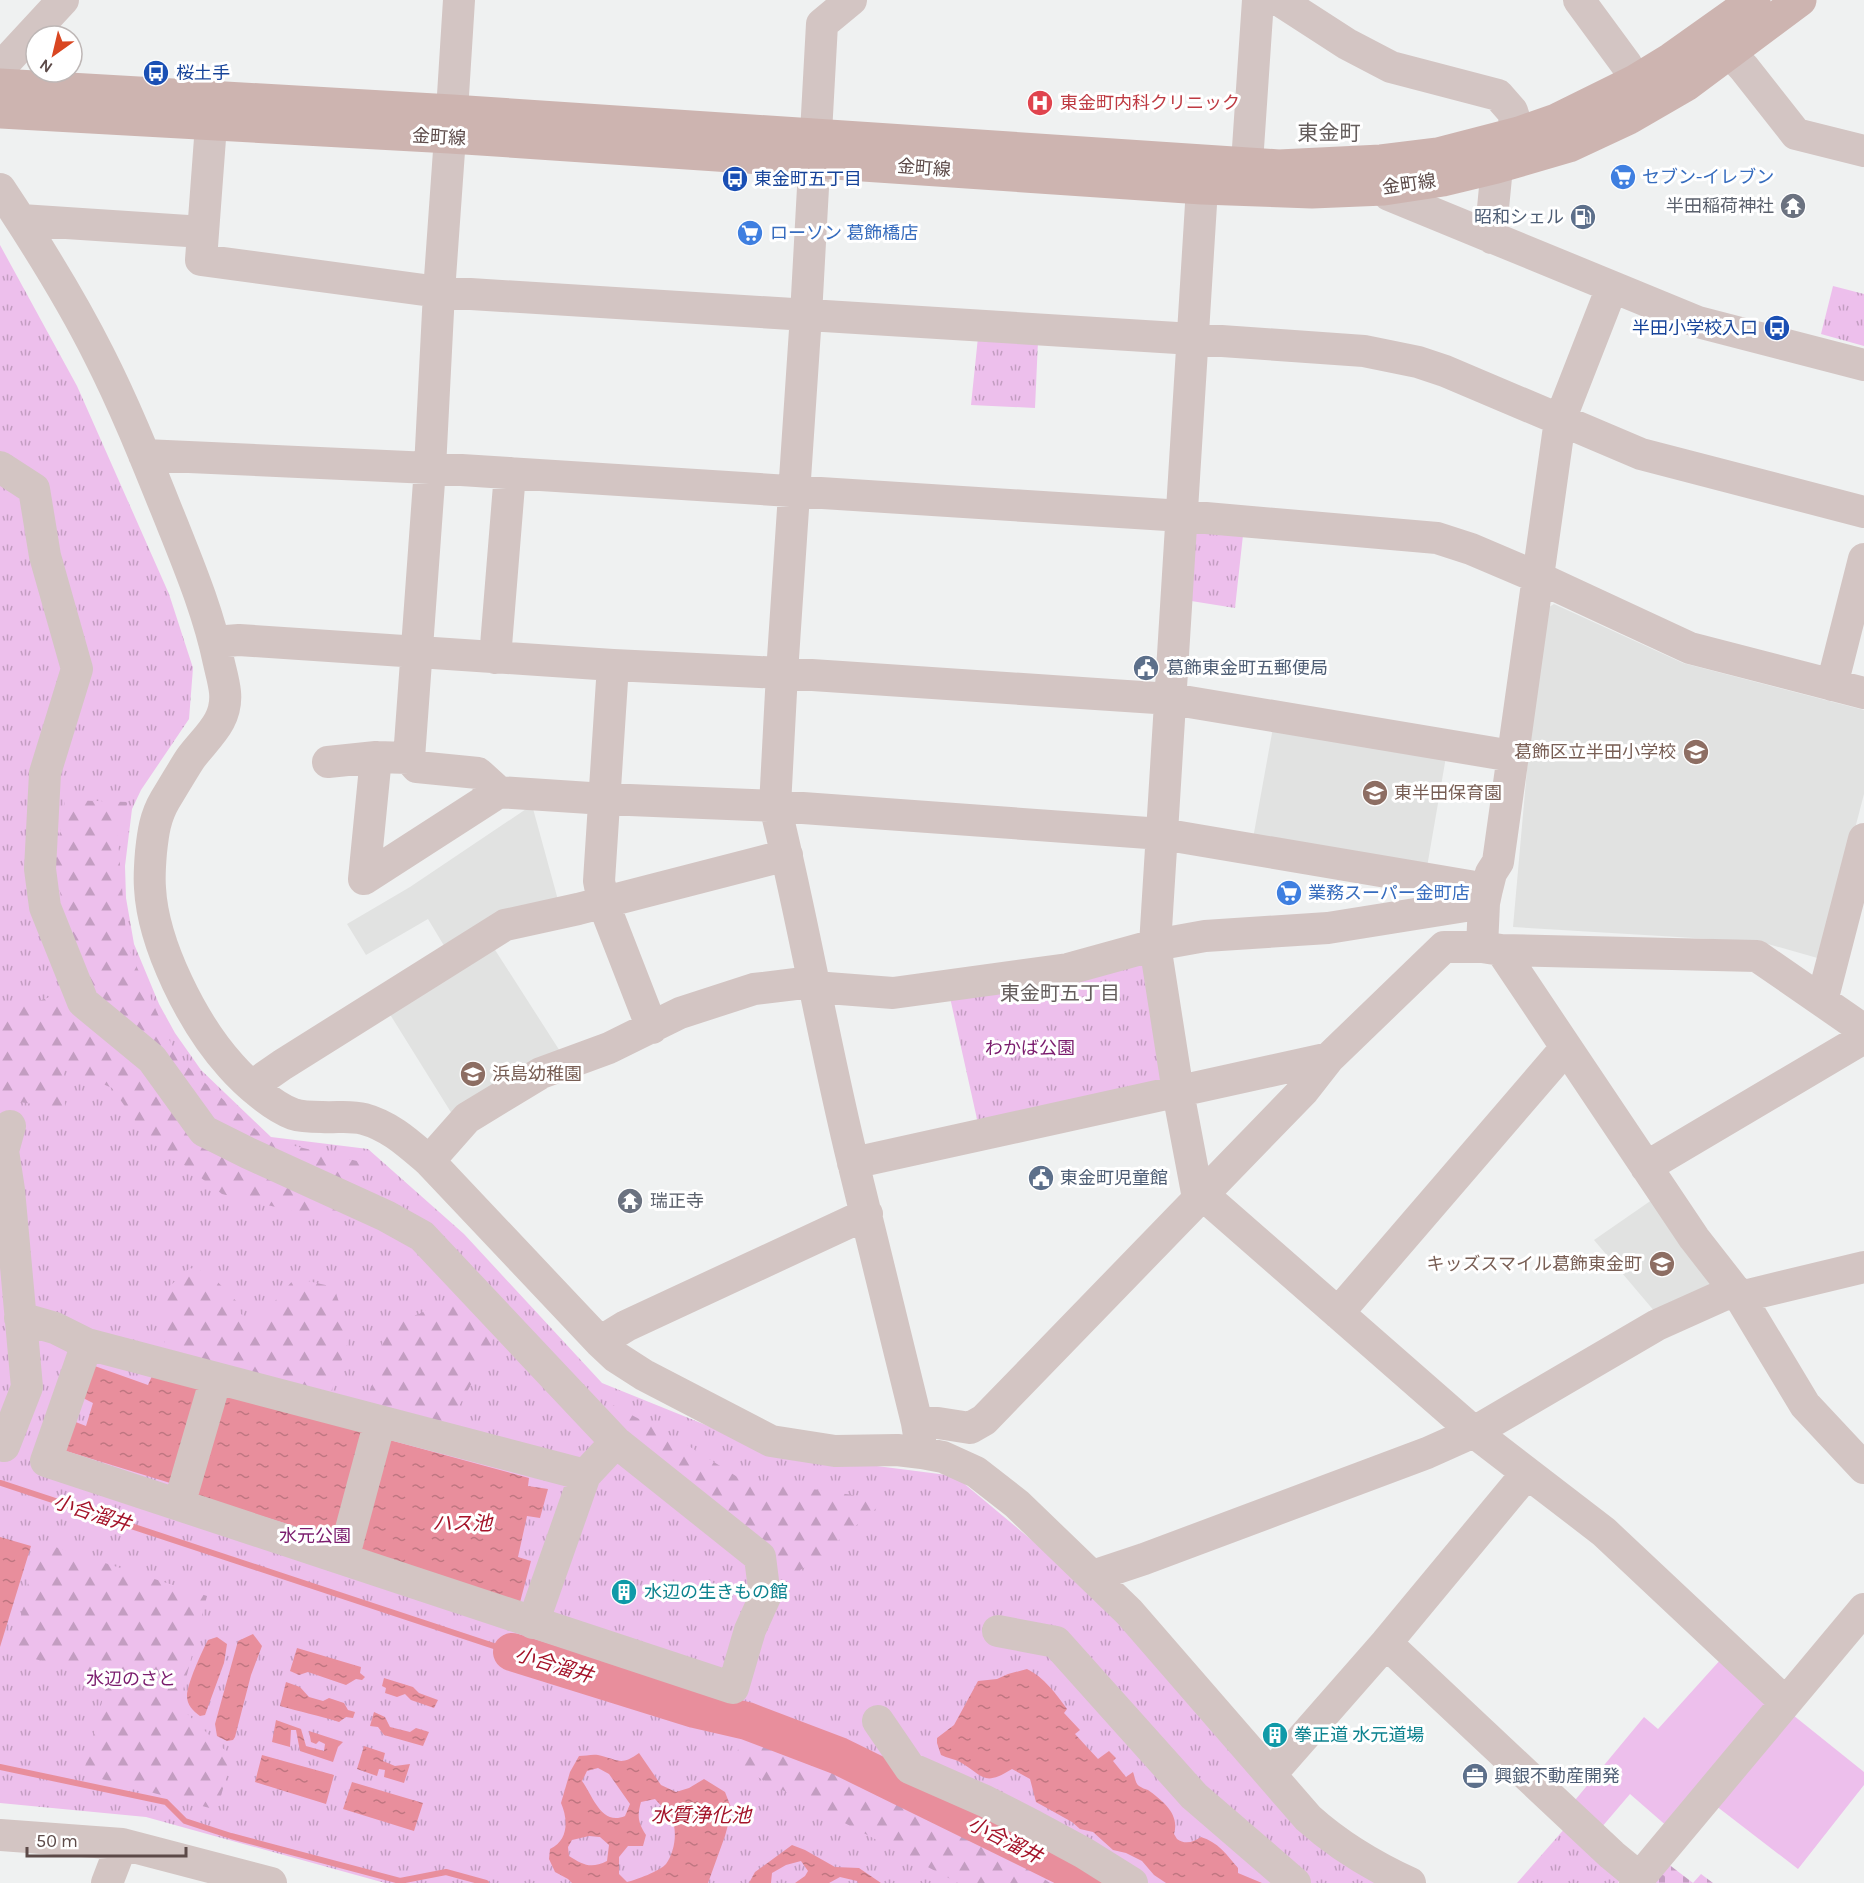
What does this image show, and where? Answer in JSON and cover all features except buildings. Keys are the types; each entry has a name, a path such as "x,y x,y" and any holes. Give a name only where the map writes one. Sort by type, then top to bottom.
{"main road":[{"name":"金町線","path":"815,148 1202,188 1312,192 1383,175 1438,154 1519,133 1556,120 1635,81 1671,59 1754,0"},
{"name":"金町線","path":"0,85 451,124 815,148 1246,163 1443,180 1569,146 1629,118 1686,85 1800,0"},
{"name":"金町線","path":"0,112 211,125 451,124"}],"street":[{"path":"0,68 63,0"},
{"path":"459,0 439,292 430,468 409,758 417,767 478,773 499,792"},
{"path":"851,0 822,24 775,806 853,1163 919,1438 951,1461 976,1472 994,1485 1093,1576 1129,1612 1308,1818 1328,1836 1388,1873 1410,1883"},
{"path":"1246,163 1258,0"},
{"path":"1279,0 1347,44 1391,67 1498,95 1512,111 1519,133"},
{"path":"1579,0 1626,64 1635,81"},
{"path":"1729,52 1796,134 1864,151"},
{"path":"211,125 201,260 439,292 1364,351 1418,362 1445,371 1641,454 1864,512"},
{"path":"1492,238 1497,166"},
{"path":"1383,175 1389,195 1698,322 1864,365"},
{"path":"1202,188 1155,945 1178,1092 1200,1196 1474,1432 1604,1532 1785,1702"},
{"path":"0,189 21,220 100,357 144,454 194,576 214,642 225,692 225,708 221,720 192,758 162,804 154,824 150,889 156,926 172,970 189,1005 208,1036 232,1067 259,1094 290,1113 325,1118 346,1116 382,1125 409,1143 429,1161 616,1357 771,1441 835,1451 897,1449 919,1438 938,1423 970,1428 984,1420 1304,1090 1329,1058 1444,947 1757,956 1864,1030"},
{"path":"21,220 203,232"},
{"path":"1612,287 1560,420 1498,862 1491,873 1486,896 1491,948 1566,1048 1694,1238 1737,1294 1804,1405 1864,1468"},
{"path":"144,454 430,468 1183,516 1437,538 1471,549 1537,577 1690,648 1864,693"},
{"path":"0,467 34,489 45,555 77,669 45,773 40,869 45,907 83,1002 152,1059 204,1131 386,1215 422,1236 616,1442 760,1557 765,1597 750,1630 733,1688 2,1445 27,1387 9,1190 3,1151 10,1126"},
{"path":"495,658 510,473"},
{"path":"1832,685 1864,559"},
{"path":"214,642 239,640 1170,699 1512,756"},
{"path":"613,665 599,882 603,902 652,1028"},
{"path":"328,762 376,757 409,758"},
{"path":"376,757 364,879 499,792 775,806 1162,834 1486,896"},
{"path":"1822,1001 1857,896 1864,839"},
{"path":"252,1086 505,925 787,855"},
{"path":"429,1161 467,1118 542,1073 609,1048 680,1013 754,989 813,984 893,993 1068,969 1155,945 1205,936 1328,928 1486,896"},
{"path":"1647,1167 1864,1038"},
{"path":"1338,1313 1566,1048"},
{"path":"853,1163 1329,1058"},
{"path":"600,1342 626,1326 867,1214"},
{"path":"1093,1576 1416,1457 1474,1432 1658,1325 1737,1294 1864,1267"},
{"path":"20,1318 55,1328 87,1344 585,1475"},
{"path":"46,1461 87,1344"},
{"path":"179,1505 216,1378"},
{"path":"343,1559 380,1421"},
{"path":"533,1623 585,1475 616,1442"},
{"path":"1272,1774 1386,1644 1527,1473"},
{"path":"1386,1644 1637,1880 1864,1609"},
{"path":"998,1631 1056,1642 1194,1796 1296,1883"},
{"path":"878,1721 910,1768 985,1801 1034,1826 1084,1852 1132,1883"},
{"path":"0,1835 122,1844 254,1881"},
{"path":"107,1883 122,1844"}],"shaded area":[{"name":"葛飾区立半田小学校","path":"1554,604 1683,663 1864,710 1864,794 1821,959 1761,942 1513,927 1541,612"},
{"path":"1274,722 1447,751 1426,873 1252,844"},
{"path":"532,805 558,900 490,942 565,1059 457,1122 386,1008 455,964 428,919 366,955 347,924 410,887"},
{"name":"キッズスマイル葛飾東金町","path":"1659,1195 1728,1289 1661,1319 1594,1240"}],"green space":[{"name":"水元公園","path":"0,245 77,386 169,594 193,668 189,719 141,790 132,809 125,866 126,898 134,944 159,1004 175,1033 201,1070 271,1137 368,1149 464,1234 602,1383 775,1453 955,1476 1088,1587 1381,1883 385,1883 146,1817 0,1803"},
{"path":"1833,286 1864,294 1864,346 1821,334"},
{"path":"978,337 1038,341 1035,408 971,405"},
{"path":"1191,530 1243,535 1235,608 1185,600"},
{"path":"65,800 128,802 117,830 127,945 177,1057 266,1139 361,1162 347,1210 300,1213 222,1194 145,1135 112,1088 64,1067 65,1109 0,1099 0,1007 28,1005 85,984 54,870"},
{"name":"わかば公園","path":"1149,953 1169,1085 979,1128 949,993"},
{"path":"190,1268 209,1273 239,1304 241,1314 254,1325 295,1278 334,1287 350,1336 329,1398 165,1362 163,1292"},
{"path":"465,1290 498,1327 482,1365 445,1431 366,1409 387,1324 419,1314"},
{"path":"613,1405 684,1443 739,1478 886,1500 811,1564 791,1575 604,1422"},
{"name":"水辺のさと","path":"37,1541 207,1596 179,1706 232,1757 217,1810 83,1774 108,1679 13,1653"},
{"path":"1722,1658 1864,1772 1864,1785 1798,1869 1698,1792 1669,1828 1630,1794 1601,1828 1571,1805 1644,1717 1658,1729"},
{"path":"744,1732 996,1848 1050,1883 958,1883 733,1764"},
{"path":"1566,1827 1622,1879 1618,1883 1517,1883"},
{"path":"1663,1860 1693,1883 1645,1883"},
{"path":"1701,1874 1713,1883 1693,1883"}],"water":[{"path":"89,1364 148,1385 152,1376 206,1391 180,1486 66,1451 73,1421 86,1426 93,1403 81,1397"},
{"path":"221,1395 371,1434 342,1541 194,1495"},
{"name":"ハス池","path":"386,1439 529,1478 528,1486 548,1489 540,1518 527,1516 518,1557 531,1561 519,1606 358,1553"},
{"path":"0,1537 31,1546 0,1647"},
{"path":"253,1634 262,1646 251,1675 235,1737 227,1741 217,1736 215,1724 238,1641"},
{"path":"217,1637 227,1644 224,1663 205,1715 200,1716 189,1705 187,1699 189,1684 208,1640"},
{"path":"297,1648 361,1667 360,1673 365,1677 346,1685 308,1672 299,1675 290,1671"},
{"path":"1027,1669 1044,1681 1067,1709 1064,1713 1080,1730 1075,1734 1098,1759 1109,1751 1116,1758 1113,1761 1126,1777 1133,1772 1138,1785 1164,1803 1175,1820 1174,1834 1177,1839 1186,1842 1201,1837 1207,1839 1226,1854 1238,1868 1238,1873 1262,1883 1166,1883 1154,1875 1142,1861 1126,1853 1113,1850 1093,1832 1080,1829 1036,1802 1030,1779 1012,1769 995,1777 984,1777 960,1762 941,1755 937,1738 954,1725 978,1681 997,1679"},
{"path":"384,1678 413,1687 419,1693 438,1700 434,1708 411,1700 405,1694 397,1697 385,1693 386,1688 382,1686"},
{"path":"286,1682 300,1687 309,1697 323,1701 329,1698 344,1703 348,1710 355,1712 353,1718 346,1717 339,1722 280,1706"},
{"path":"374,1712 385,1717 390,1727 410,1732 416,1728 429,1732 423,1746 384,1735 378,1727 370,1726"},
{"path":"276,1720 301,1729 306,1746 324,1751 325,1744 319,1741 316,1744 311,1742 309,1731 343,1742 338,1747 333,1762 300,1751 296,1730 291,1730 290,1747 272,1742"},
{"path":"364,1746 385,1753 383,1761 395,1766 410,1764 404,1783 384,1777 385,1770 379,1769 377,1776 357,1769"},
{"name":"水質浄化池","path":"639,1753 661,1785 676,1792 689,1788 704,1779 725,1792 732,1810 708,1883 572,1883 555,1872 549,1859 550,1849 564,1835 566,1822 561,1803 570,1772 579,1756 598,1755 619,1761","holes":["598,1768 609,1774 630,1804 625,1816 617,1818 604,1813 582,1781 587,1771","655,1799 671,1817 675,1834 673,1847 663,1867 627,1882 619,1874 619,1857 628,1846 643,1846 646,1835 639,1819 641,1802","589,1836 600,1837 609,1845 607,1861 592,1865 583,1864 574,1859 569,1856 568,1847 572,1840"]},
{"path":"262,1755 334,1775 326,1804 255,1782"},
{"path":"352,1782 423,1803 414,1831 343,1809"},
{"path":"792,1845 835,1867 859,1868 881,1883 858,1883 840,1877 829,1883 795,1883 808,1871 801,1861 786,1865 772,1873 771,1883 749,1883 755,1872"}],"waterway":[{"name":"小合溜井","path":"1,1483 512,1652"},
{"name":"小合溜井","path":"512,1652 695,1709 747,1721 839,1756 1063,1866 1090,1883"},
{"path":"0,1767 166,1802 185,1821 231,1836 400,1881 446,1872 486,1883"}],"place":[{"name":"桜土手","path":"156,73"},
{"name":"東金町内科クリニック","path":"1040,103"},
{"name":"セブン-イレブン","path":"1623,177"},
{"name":"東金町五丁目","path":"735,179"},
{"name":"半田稲荷神社","path":"1793,206"},
{"name":"昭和シェル","path":"1583,217"},
{"name":"ローソン 葛飾橋店","path":"750,233"},
{"name":"半田小学校入口","path":"1777,328"},
{"name":"葛飾東金町五郵便局","path":"1146,668"},
{"name":"葛飾区立半田小学校","path":"1696,752"},
{"name":"東半田保育園","path":"1375,793"},
{"name":"業務スーパー金町店","path":"1289,893"},
{"name":"浜島幼稚園","path":"473,1074"},
{"name":"東金町児童館","path":"1041,1178"},
{"name":"瑞正寺","path":"630,1201"},
{"name":"キッズスマイル葛飾東金町","path":"1662,1264"},
{"name":"水辺の生きもの館","path":"624,1592"},
{"name":"拳正道 水元道場","path":"1275,1735"},
{"name":"興銀不動産開発","path":"1475,1776"}],"district":[{"name":"東金町","path":"1329,133"},
{"name":"東金町五丁目","path":"1060,993"}]}
